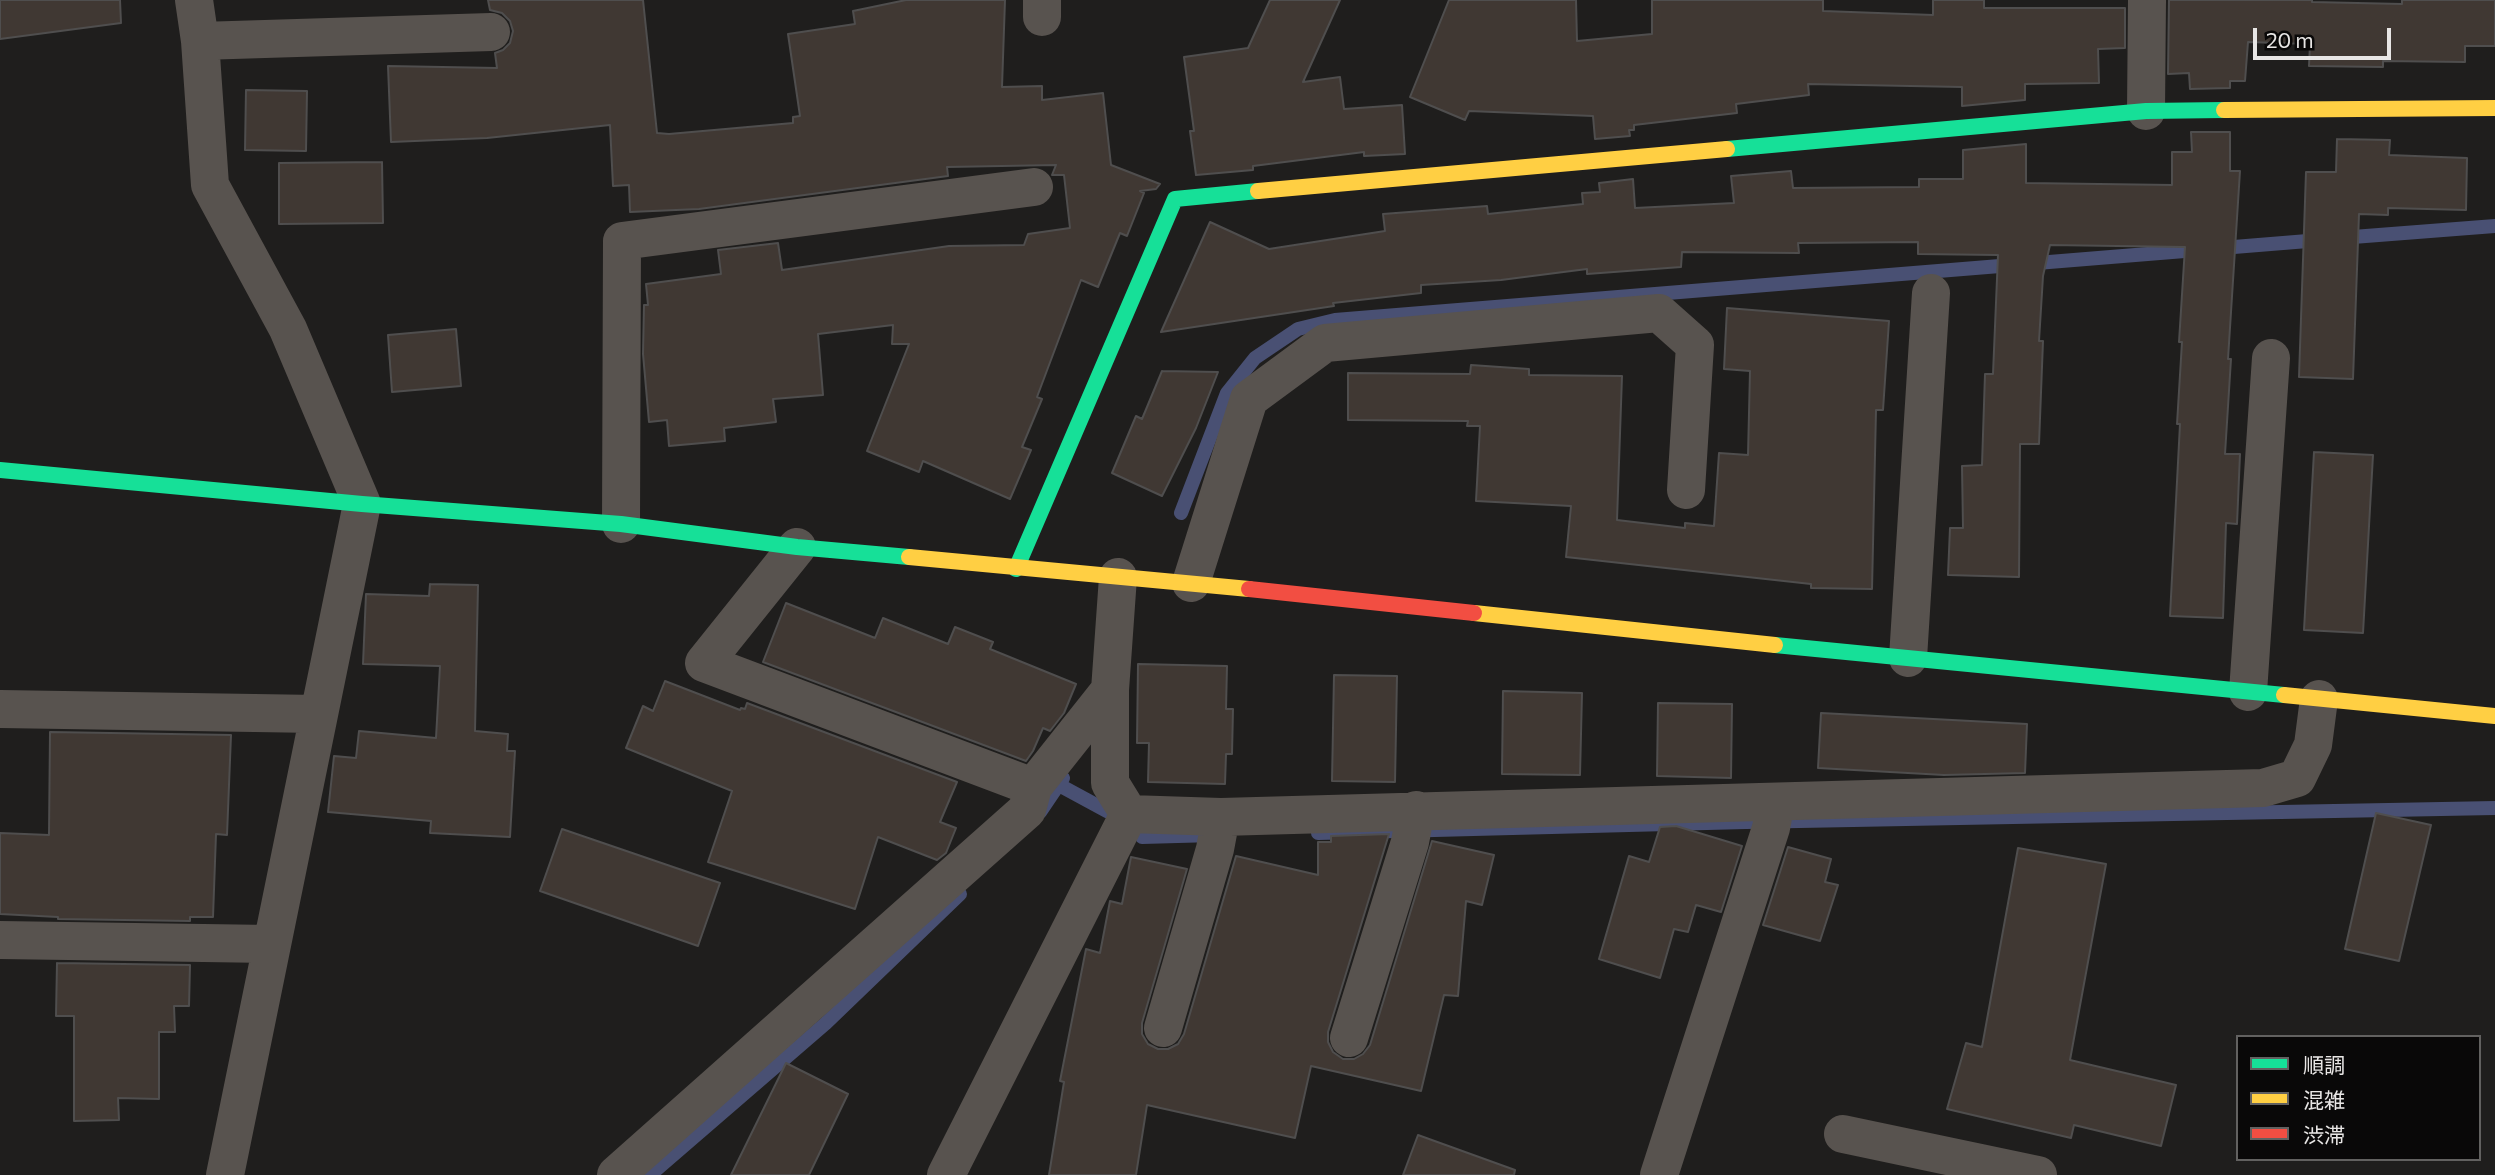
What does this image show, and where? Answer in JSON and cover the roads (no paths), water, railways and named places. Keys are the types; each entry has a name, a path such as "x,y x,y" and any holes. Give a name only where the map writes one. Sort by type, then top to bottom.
{"street":[{"path":"194,0 200,41 210,185 288,329 362,504 225,1175"},
{"path":"2146,111 2147,0"},
{"path":"200,41 491,32"},
{"path":"1016,569 1175,199 2146,111 2495,108"},
{"path":"621,524 622,242 1034,187"},
{"path":"1908,658 1931,293"},
{"path":"1191,583 1249,399 1325,342 1659,313 1695,345 1686,490"},
{"path":"2248,692 2271,358"},
{"path":"0,470 362,504 621,524 797,547 1191,583 2495,716"},
{"path":"797,547 704,663 1033,787"},
{"path":"1118,577 1110,690 1110,783 1129,814 1218,831 1774,815 2263,788 2297,778 2313,745 2319,699"},
{"path":"616,1175 1027,810 1033,787 1110,690"},
{"path":"0,709 318,714"},
{"path":"946,1175 1129,814"},
{"path":"1659,1175 1774,815"},
{"path":"1349,1038 1413,825"},
{"path":"1163,1028 1218,831"},
{"path":"0,940 271,944"},
{"path":"1843,1134 2038,1175"}],"waterway":[{"path":"2340,238 2495,226"},
{"path":"1181,513 1227,393 1255,358 1298,329 1335,320 2320,240"},
{"path":"1040,812 1063,778"},
{"path":"1059,785 1107,811"},
{"path":"1318,833 2495,808"},
{"path":"1142,837 1214,835"},
{"path":"650,1175 826,1023 960,894"}]}
